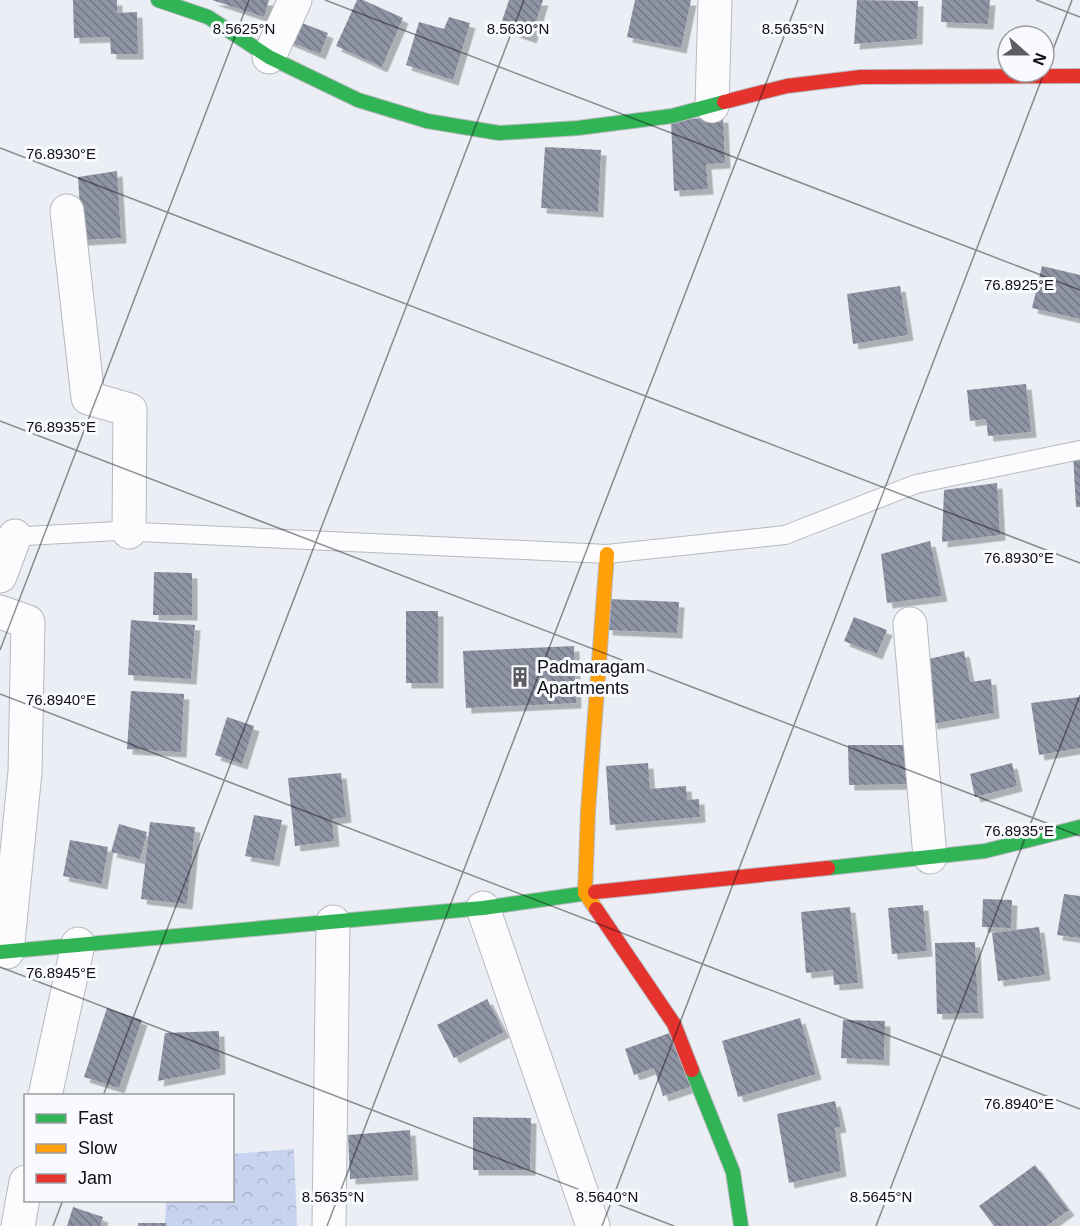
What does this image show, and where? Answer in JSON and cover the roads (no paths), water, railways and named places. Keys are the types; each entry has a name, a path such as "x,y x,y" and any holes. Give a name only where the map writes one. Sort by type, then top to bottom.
{"street":[{"path":"158,0 208,17 269,57 358,100 428,121 499,133 590,126 672,116 787,86 861,77 1080,76"},
{"path":"269,57 295,0"},
{"path":"712,106 715,0"},
{"path":"67,211 88,398 130,410 129,532"},
{"path":"0,576 7,537"},
{"path":"607,554 588,811 585,893 674,1024 733,1172 734,1224"},
{"path":"0,612 28,622 25,772 4,952 483,908 585,893 985,851 1080,827"},
{"path":"910,624 930,857"},
{"path":"483,908 593,1226"},
{"path":"329,1226 333,922"},
{"path":"45,1094 78,944"},
{"path":"18,1226 24,1193"}],"lane":[{"path":"7,537 129,532 607,554 785,535 916,484 1080,450"}],"place":[{"name":"Padmaragam Apartments","path":"520,677"}]}
